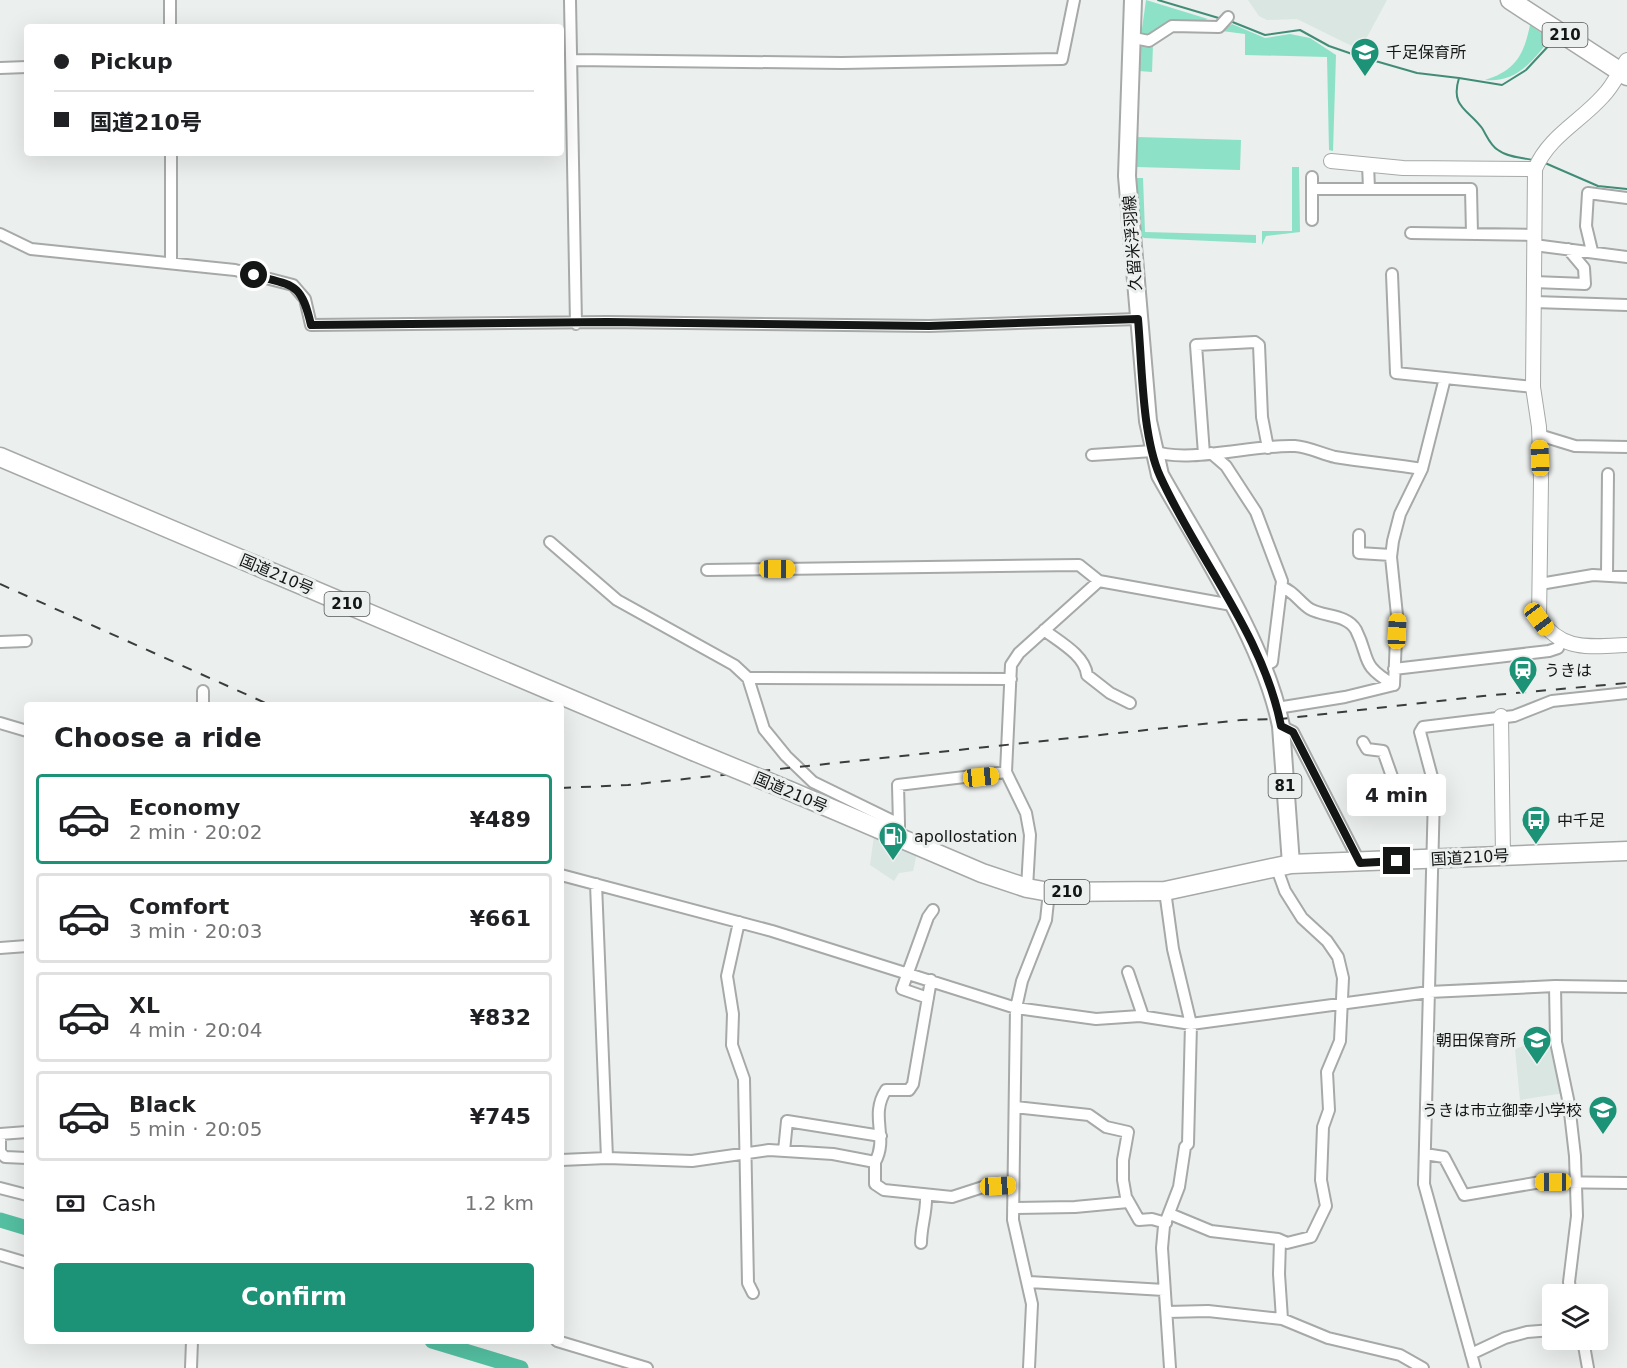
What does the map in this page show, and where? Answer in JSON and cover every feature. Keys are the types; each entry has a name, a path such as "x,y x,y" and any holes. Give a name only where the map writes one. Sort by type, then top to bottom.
{"highway":[{"name":"210","path":"1510,0 1624,69"},
{"name":"国道210号","path":"0,457 693,751 790,791 899,831 982,873 1027,888 1049,891 1165,891 1283,865 1627,851"}],"main road":[{"name":"久留米浮羽線","path":"1133,0 1134,38 1129,68 1127,160 1138,319 1153,451 1160,475 1232,605 1262,667 1277,708"},
{"name":"81","path":"1277,708 1281,726 1283,865"}],"street":[{"path":"170,0 170,24"},
{"path":"570,0 573,60 576,324"},
{"path":"573,60 842,63 1062,59 1074,0"},
{"path":"1134,38 1149,41 1172,26 1219,27 1225,20"},
{"path":"0,68 24,67"},
{"path":"1624,69 1603,97 1542,152 1535,169 1533,387 1539,435 1539,619 1552,636 1561,641 1591,646 1627,645"},
{"path":"171,156 171,262"},
{"path":"1331,161 1403,168 1535,169"},
{"path":"1368,164 1369,189"},
{"path":"1312,177 1312,220"},
{"path":"1313,189 1471,189 1472,234"},
{"path":"1592,252 1586,226 1588,193 1627,198"},
{"path":"1412,233 1472,234 1534,240 1568,249 1627,256"},
{"path":"0,234 31,249 235,270 293,285 305,299 311,325 607,322 929,326 1138,319"},
{"path":"1534,282 1585,284 1584,268 1568,249"},
{"path":"1392,274 1396,374 1533,387"},
{"path":"1534,302 1627,305"},
{"path":"1262,667 1272,662 1282,581 1256,512 1226,466 1207,453 1196,345 1255,342 1259,345 1262,417 1268,448"},
{"path":"1394,685 1397,615 1391,555 1400,514 1422,469 1445,378"},
{"path":"1539,435 1575,446 1627,447"},
{"path":"1092,455 1153,451 1160,454 1207,453 1297,446 1335,457 1422,469"},
{"path":"1607,575 1608,474"},
{"path":"1359,535 1359,553 1391,555"},
{"path":"550,542 617,600 686,640 734,664 748,678 764,729 786,756 813,782 899,831"},
{"path":"707,570 1079,566 1099,581 1232,605"},
{"path":"1540,584 1607,575 1627,576"},
{"path":"1027,888 1030,835 1026,813 1006,772 1011,665 1019,653 1099,581"},
{"path":"1281,587 1287,588 1311,610 1348,622 1355,629 1365,661 1375,672 1394,685"},
{"path":"1044,630 1077,656 1085,665 1087,675 1110,693 1130,703"},
{"path":"0,642 26,641"},
{"path":"1394,669 1549,651 1558,648 1561,641"},
{"path":"748,678 1011,679"},
{"path":"1277,708 1356,695 1394,685"},
{"path":"203,690 203,702"},
{"path":"1475,1368 1424,1184 1434,795 1432,777 1420,732 1423,727 1514,716 1552,701 1627,693"},
{"path":"1501,716 1503,856"},
{"path":"0,723 24,730"},
{"path":"1281,726 1293,732 1360,863"},
{"path":"1363,742 1367,749 1383,751 1396,788 1434,795"},
{"path":"899,831 898,785 1006,772"},
{"path":"1016,1107 1089,1115 1107,1127 1128,1132 1122,1170 1128,1202 1138,1220 1168,1219 1211,1231 1287,1243 1311,1237 1325,1209 1321,1180 1323,1127 1329,1110 1327,1072 1340,1041 1343,978 1338,957 1327,941 1302,918 1285,891 1283,865"},
{"path":"564,876 739,922 908,972 1016,1008 1096,1019 1143,1016 1191,1024 1430,992 1555,987 1627,987"},
{"path":"596,884 607,1158"},
{"path":"1029,1368 1032,1304 1029,1282 1013,1220 1016,1008 1022,981 1047,920 1049,891"},
{"path":"1165,891 1173,949 1191,1024 1188,1144 1185,1147 1179,1187 1168,1219 1162,1248 1170,1368"},
{"path":"928,998 902,989 928,917 933,910"},
{"path":"739,922 727,976 733,1014 732,1045 744,1073 748,1283 753,1293"},
{"path":"0,948 24,946"},
{"path":"1128,972 1143,1016"},
{"path":"931,980 913,1084 909,1090 886,1090 881,1098 877,1115 881,1136 880,1153 875,1162 875,1184 884,1190 952,1197 983,1187 1013,1186"},
{"path":"1555,987 1556,1042 1569,1104 1577,1216 1569,1284"},
{"path":"784,1151 787,1121 881,1136"},
{"path":"24,1132 0,1134 0,1152 5,1157 24,1158"},
{"path":"564,1160 607,1158 692,1161 747,1152 784,1151 833,1154 875,1162"},
{"path":"1425,1154 1444,1157 1464,1195 1540,1182 1627,1183"},
{"path":"0,1188 24,1193"},
{"path":"921,1243 921,1227 927,1215 927,1195"},
{"path":"1013,1208 1076,1207 1128,1202"},
{"path":"1280,1241 1279,1274 1282,1320"},
{"path":"0,1255 24,1262"},
{"path":"1029,1282 1164,1290"},
{"path":"1167,1311 1208,1311 1282,1320 1328,1338 1400,1355 1423,1368"},
{"path":"1471,1354 1505,1338 1542,1331"},
{"path":"564,1343 647,1368"},
{"path":"191,1368 192,1344"},
{"path":"1585,1350 1588,1368"}],"shaded area":[{"path":"1248,0 1387,0 1360,50 1297,19 1267,20 1259,16"},
{"name":"apollostation","path":"874,836 917,853 913,871 899,873 894,881 870,865"},
{"name":"朝田保育所","path":"1550,1042 1564,1093 1520,1100 1515,1049 1529,1044"}],"green space":[{"path":"1146,0 1208,19 1152,36 1141,36"},
{"path":"1232,24 1265,38 1290,34 1310,38 1336,55 1333,151 1329,150 1327,57 1245,55 1245,34 1222,31"},
{"path":"1530,25 1550,39 1522,69 1506,78 1485,80 1511,67 1525,45"},
{"path":"1140,45 1153,45 1152,72 1139,71 1137,137 1241,140 1240,170 1137,167 1135,160"},
{"path":"1292,167 1299,167 1300,232 1266,236 1262,245 1262,231 1292,231"},
{"path":"1136,178 1143,178 1145,232 1256,235 1256,243 1144,238 1141,236"}],"waterway":[{"path":"1158,0 1222,19"},
{"path":"1230,21 1265,35 1300,30 1329,46 1358,56 1417,73 1459,78 1457,88 1459,102 1482,128 1493,146 1506,154 1534,160"},
{"path":"1459,78 1502,85 1526,70 1553,41"},
{"path":"1545,163 1598,186 1627,189"},
{"path":"0,1220 24,1227"},
{"path":"442,1344 521,1368"}],"railway":[{"path":"0,584 263,702"},
{"path":"564,788 628,785 1241,720 1280,719 1483,696 1627,683"}],"place":[{"name":"千足保育所","path":"1365,78"},
{"name":"うきは","path":"1523,696"},
{"name":"中千足","path":"1536,846"},
{"name":"apollostation","path":"893,862"},
{"name":"朝田保育所","path":"1537,1066"},
{"name":"うきは市立御幸小学校","path":"1603,1136"}],"route":[{"path":"254,275 293,285 305,299 311,325 607,322 929,326 1138,319 1148,421 1160,475 1259,658 1281,726 1293,732 1315,780 1360,863 1397,861"}]}
